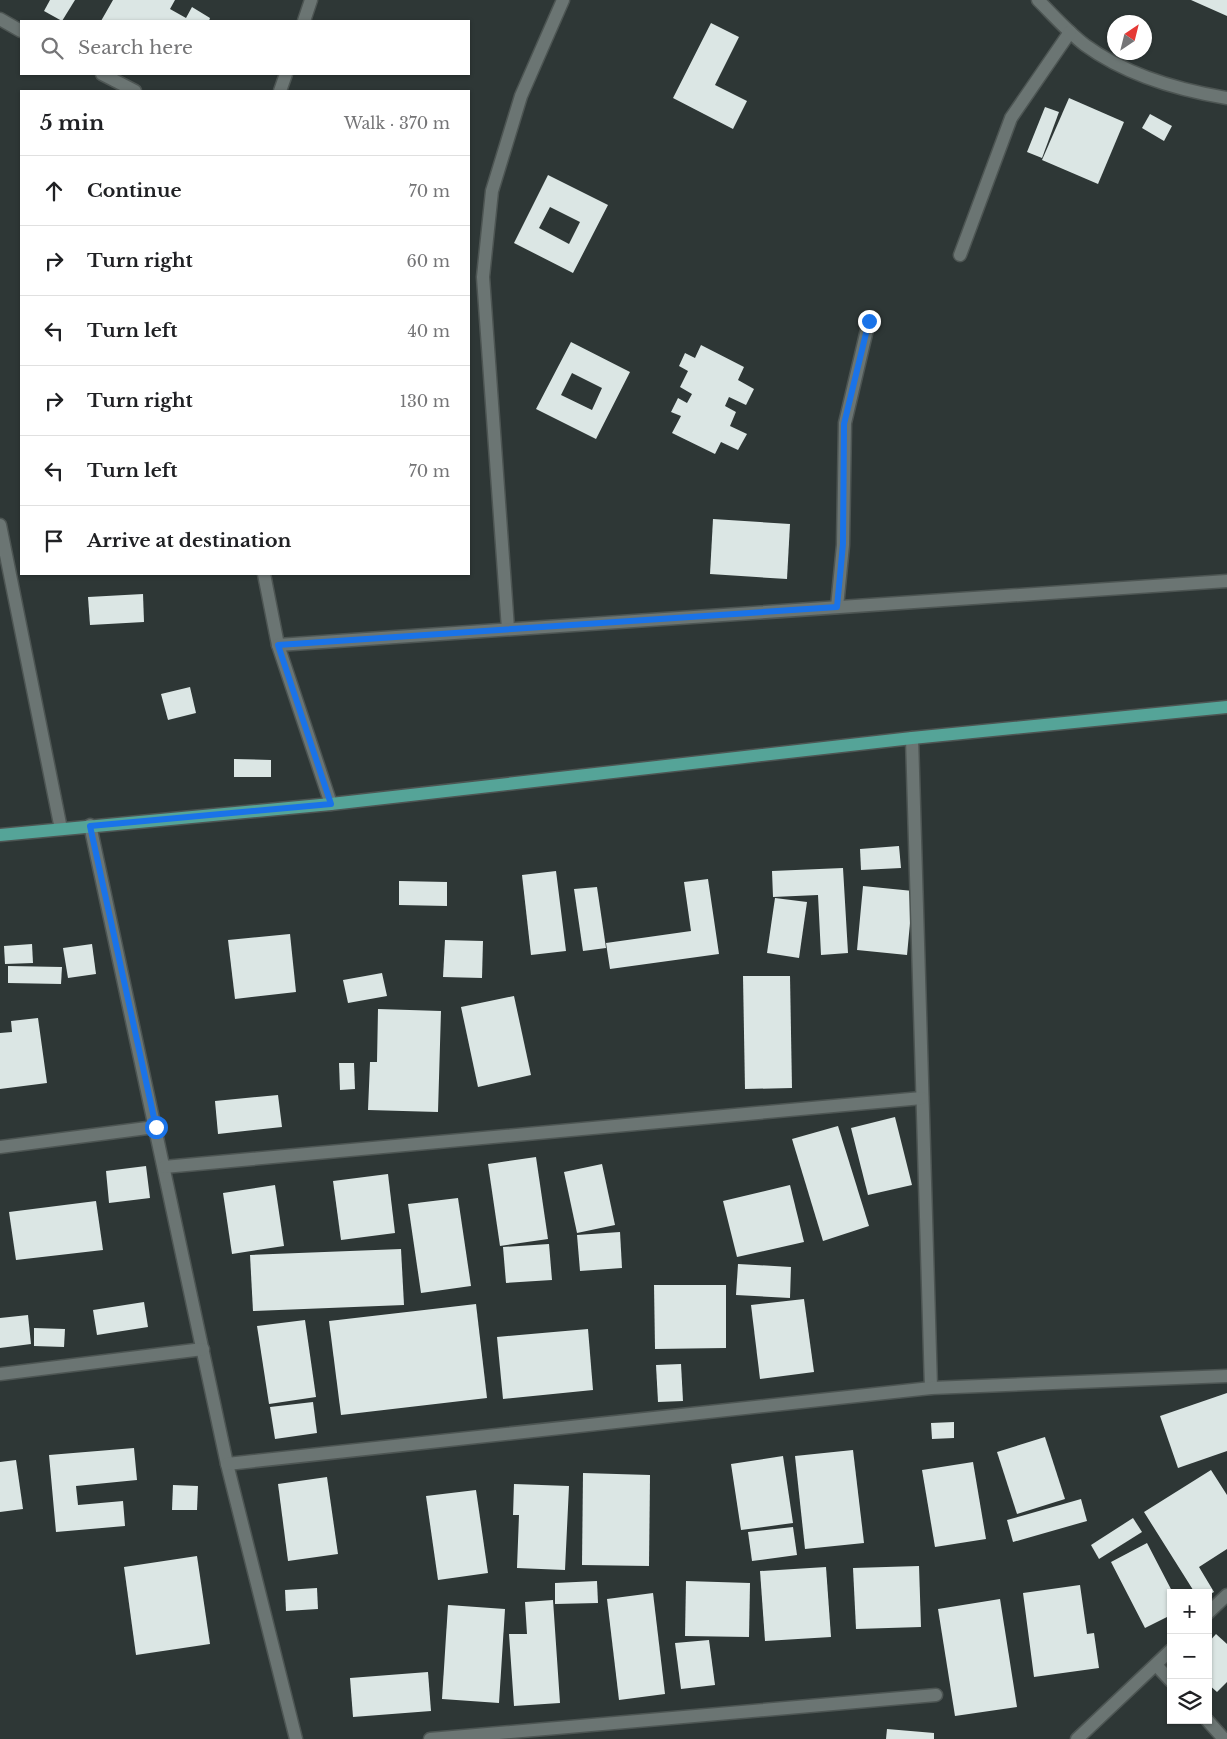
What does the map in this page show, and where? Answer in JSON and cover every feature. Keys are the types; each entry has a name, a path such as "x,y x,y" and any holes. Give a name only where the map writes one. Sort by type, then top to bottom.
{"main road":[{"path":"0,835 331,804 912,738 1227,707"}],"street":[{"path":"304,20 311,0"},
{"path":"508,629 483,277 492,191 521,96 563,0"},
{"path":"1038,0 1086,46 1131,71 1188,91 1227,98"},
{"path":"0,19 20,30"},
{"path":"960,255 1012,118 1070,32"},
{"path":"104,75 133,90"},
{"path":"280,90 286,75"},
{"path":"837,607 843,544 844,424 869,321"},
{"path":"0,525 61,829"},
{"path":"264,575 278,645 331,804"},
{"path":"278,645 1227,581"},
{"path":"912,738 931,1388"},
{"path":"90,826 227,1464 296,1739"},
{"path":"164,1167 922,1098"},
{"path":"0,1147 156,1127"},
{"path":"0,1374 203,1349"},
{"path":"227,1464 931,1388 1227,1376"},
{"path":"1212,1609 1227,1595"},
{"path":"1077,1739 1167,1654"},
{"path":"1156,1665 1169,1679"},
{"path":"430,1739 936,1695"},
{"path":"1211,1724 1224,1739"}],"building":[{"path":"50,0 75,0 63,20 44,11"},
{"path":"113,0 175,0 170,9 186,18 192,7 210,18 209,20 102,20"},
{"path":"1191,0 1227,0 1227,16"},
{"path":"711,23 739,37 715,85 747,101 733,129 673,98"},
{"path":"1069,98 1124,122 1098,184 1042,160"},
{"path":"1045,107 1059,112 1042,158 1027,152"},
{"path":"1150,114 1172,126 1164,141 1142,128"},
{"path":"548,175 608,205 573,273 514,243","holes":["550,207 580,222 569,244 539,228"]},
{"path":"571,342 630,372 596,439 536,409","holes":["572,373 602,388 592,410 561,395"]},
{"path":"701,345 744,367 738,380 754,389 746,405 729,397 725,406 736,412 730,426 747,434 738,450 721,442 715,454 672,433 681,416 671,412 678,398 687,403 692,394 680,387 688,371 679,366 685,353 695,358"},
{"path":"713,519 790,524 787,579 710,574"},
{"path":"143,594 144,622 90,625 88,597"},
{"path":"190,687 196,713 168,720 161,694"},
{"path":"234,759 271,760 271,777 234,777"},
{"path":"899,846 901,868 861,870 860,849"},
{"path":"843,868 848,953 821,955 818,895 773,897 772,871"},
{"path":"556,871 566,951 531,955 522,875"},
{"path":"708,879 719,954 610,969 606,943 691,931 684,882"},
{"path":"399,881 447,882 447,906 399,905"},
{"path":"863,886 913,891 907,955 857,950"},
{"path":"597,887 606,948 583,951 574,889"},
{"path":"775,898 807,902 799,958 767,953"},
{"path":"290,934 296,992 235,999 228,940"},
{"path":"445,940 483,941 482,978 443,977"},
{"path":"32,944 33,963 5,964 4,946"},
{"path":"92,944 96,974 68,978 63,948"},
{"path":"8,966 62,967 61,984 8,983"},
{"path":"382,973 387,996 348,1003 343,980"},
{"path":"743,976 790,976 792,1088 745,1089"},
{"path":"514,996 531,1075 478,1087 461,1007"},
{"path":"378,1009 441,1011 438,1112 368,1110 370,1062 377,1062"},
{"path":"38,1018 47,1083 0,1089 0,1033 12,1032 11,1021"},
{"path":"339,1063 354,1063 355,1089 340,1090"},
{"path":"278,1095 282,1127 218,1134 215,1101"},
{"path":"895,1117 912,1185 868,1195 851,1128"},
{"path":"838,1126 869,1226 823,1241 792,1139"},
{"path":"536,1157 548,1239 500,1246 488,1164"},
{"path":"602,1164 615,1225 577,1233 564,1172"},
{"path":"146,1166 150,1198 109,1203 106,1171"},
{"path":"388,1174 395,1233 341,1240 333,1181"},
{"path":"275,1185 284,1246 232,1254 223,1193"},
{"path":"790,1185 804,1242 737,1257 723,1201"},
{"path":"458,1198 471,1286 421,1293 408,1204"},
{"path":"96,1201 103,1250 16,1260 9,1212"},
{"path":"620,1232 622,1268 580,1271 577,1235"},
{"path":"549,1244 552,1280 506,1283 503,1247"},
{"path":"401,1249 404,1305 253,1311 250,1255"},
{"path":"738,1264 791,1267 790,1298 736,1295"},
{"path":"654,1285 726,1285 726,1348 655,1349"},
{"path":"804,1299 814,1372 760,1379 751,1305"},
{"path":"144,1302 148,1327 97,1335 93,1310"},
{"path":"476,1304 487,1398 341,1415 329,1321"},
{"path":"28,1315 31,1344 0,1348 0,1318"},
{"path":"305,1320 316,1397 269,1404 257,1326"},
{"path":"34,1328 65,1329 64,1347 34,1346"},
{"path":"588,1329 593,1390 503,1399 497,1337"},
{"path":"681,1364 683,1401 658,1402 656,1365"},
{"path":"1227,1393 1227,1451 1178,1468 1160,1416"},
{"path":"313,1402 317,1433 275,1439 270,1407"},
{"path":"954,1422 954,1438 932,1439 931,1423"},
{"path":"1045,1437 1065,1499 1017,1514 997,1452"},
{"path":"134,1448 137,1480 76,1486 78,1505 123,1501 125,1526 56,1532 49,1455"},
{"path":"853,1450 864,1543 805,1549 795,1456"},
{"path":"783,1456 793,1523 741,1530 731,1464"},
{"path":"16,1460 23,1509 0,1512 0,1462"},
{"path":"973,1462 986,1539 935,1547 922,1470"},
{"path":"1211,1470 1227,1495 1227,1549 1199,1567 1214,1592 1212,1593 1212,1589 1192,1589 1144,1512"},
{"path":"583,1473 650,1475 649,1566 582,1565"},
{"path":"327,1477 338,1554 288,1561 278,1484"},
{"path":"514,1484 569,1486 565,1570 517,1568 519,1515 513,1515"},
{"path":"173,1485 198,1486 197,1510 172,1510"},
{"path":"476,1490 488,1573 438,1580 426,1496"},
{"path":"1081,1499 1087,1521 1013,1542 1007,1520"},
{"path":"1133,1518 1142,1532 1099,1559 1091,1545"},
{"path":"793,1527 797,1555 752,1561 748,1532"},
{"path":"1147,1543 1171,1589 1167,1589 1167,1617 1145,1628 1111,1562"},
{"path":"197,1556 210,1644 136,1655 124,1567"},
{"path":"919,1566 921,1627 856,1629 853,1568"},
{"path":"826,1567 831,1637 765,1641 760,1571"},
{"path":"597,1581 598,1603 555,1604 555,1583"},
{"path":"686,1581 750,1583 749,1637 685,1636"},
{"path":"1080,1585 1087,1634 1094,1633 1099,1668 1034,1677 1023,1593"},
{"path":"317,1588 318,1609 286,1611 285,1590"},
{"path":"653,1593 665,1694 619,1700 607,1599"},
{"path":"1000,1599 1017,1707 955,1716 938,1609"},
{"path":"553,1600 560,1703 514,1706 509,1634 527,1634 525,1602"},
{"path":"448,1605 505,1609 499,1703 442,1699"},
{"path":"1216,1634 1227,1644 1227,1682 1217,1692 1212,1688 1212,1638"},
{"path":"709,1640 715,1685 681,1689 675,1643"},
{"path":"428,1672 431,1711 353,1717 350,1678"},
{"path":"887,1729 934,1733 934,1739 886,1739"}],"route":[{"path":"156,1127 90,826 331,804 278,645 837,607 843,544 844,424 869,321"}]}
